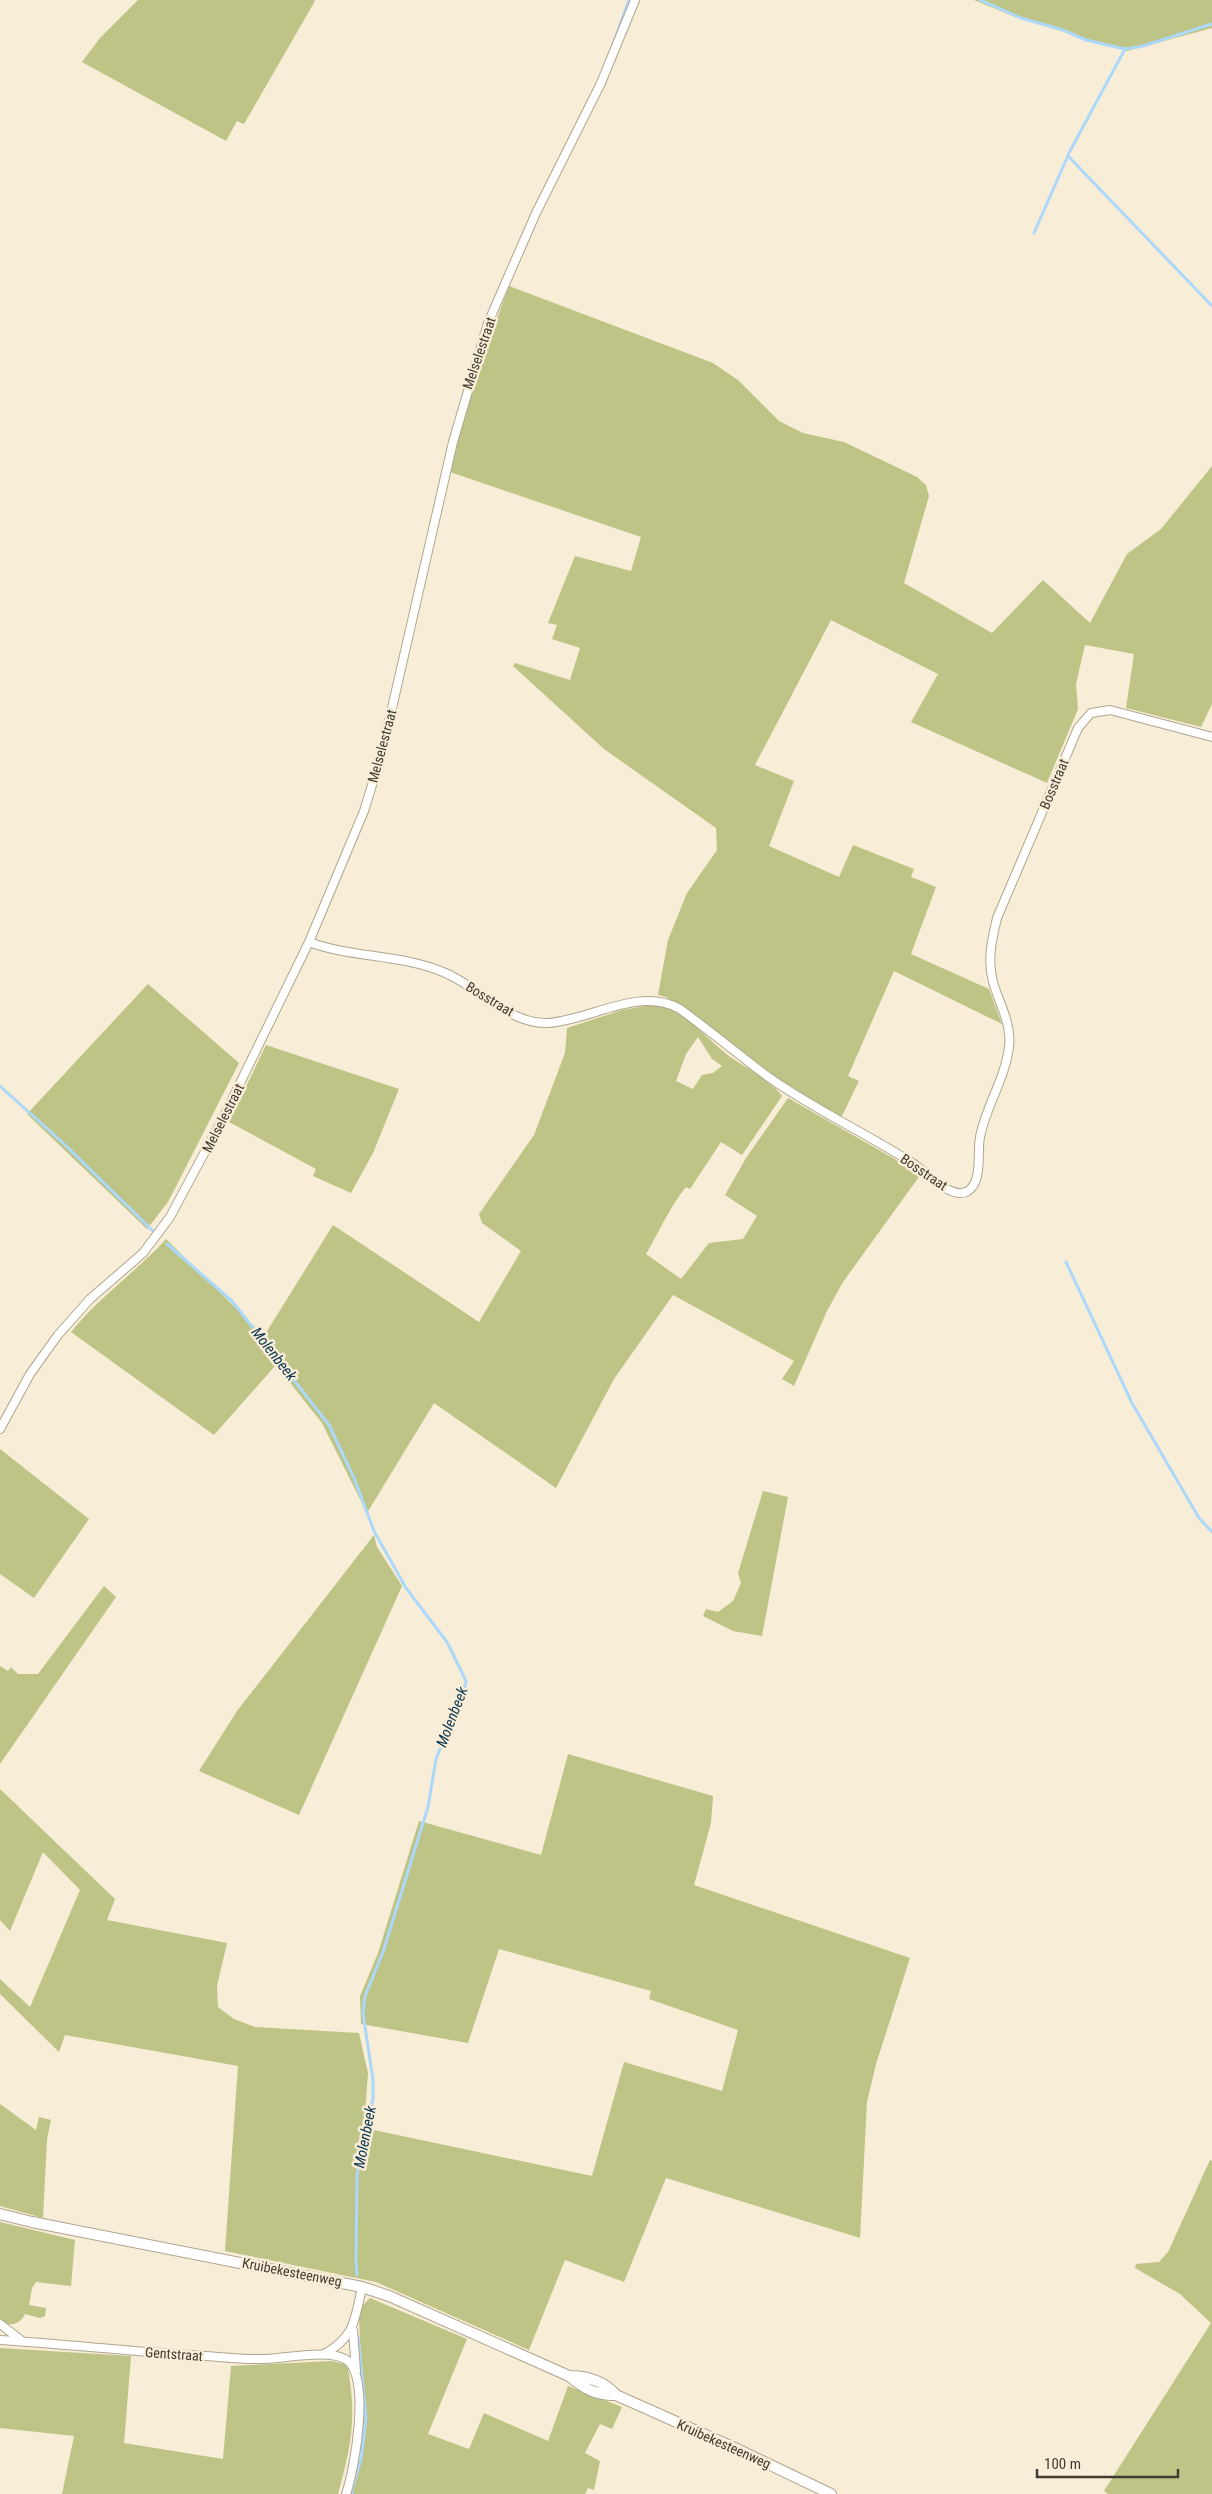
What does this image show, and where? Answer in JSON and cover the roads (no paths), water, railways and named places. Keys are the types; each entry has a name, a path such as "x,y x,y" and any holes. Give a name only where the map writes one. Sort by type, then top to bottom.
{"street":[{"name":"Melselestraat","path":"0,1429 30,1374 58,1336 90,1299 144,1253 170,1217 223,1118 309,942 364,811 381,756 452,442 488,323 536,213 604,77 635,0"},
{"name":"Bosstraat","path":"309,942 407,961 444,972 508,1011 522,1018 544,1023 564,1022 638,1001 654,1000 669,1002 769,1077 914,1164 947,1189 961,1193 968,1191 975,1182 980,1136 1004,1069 1009,1047 1006,1020 991,970 990,952 997,918 1078,728 1091,713 1110,710 1212,737"},
{"name":"Kruibekesteenweg","path":"0,2214 362,2287 389,2296 569,2376 588,2377 605,2384 616,2395 737,2448 831,2494"},
{"name":"Gentstraat","path":"324,2354 338,2346 348,2337 353,2327 362,2287"},
{"path":"0,2324 23,2342"},
{"name":"Gentstraat","path":"346,2494 357,2452 359,2417 353,2327"},
{"name":"Gentstraat","path":"0,2340 256,2359 324,2354 346,2360 356,2373"}],"waterway":[{"path":"611,50 629,0"},
{"path":"980,0 1021,18 1063,30 1086,40 1125,49 1143,46 1212,24"},
{"path":"1034,233 1070,151 1125,49"},
{"path":"1068,156 1212,306"},
{"name":"Molenbeek","path":"0,1086 63,1143 153,1231"},
{"name":"Molenbeek","path":"167,1244 232,1301 329,1425 354,1478 374,1531 406,1588 447,1642 466,1681 464,1691 436,1759 428,1807 383,1952 365,1996 363,2013 373,2080 373,2099 359,2157 357,2178 357,2275"},
{"path":"1066,1262 1132,1403 1199,1518 1212,1532"},
{"name":"Molenbeek","path":"353,2494 351,2493 361,2459 366,2418 358,2336"}]}
